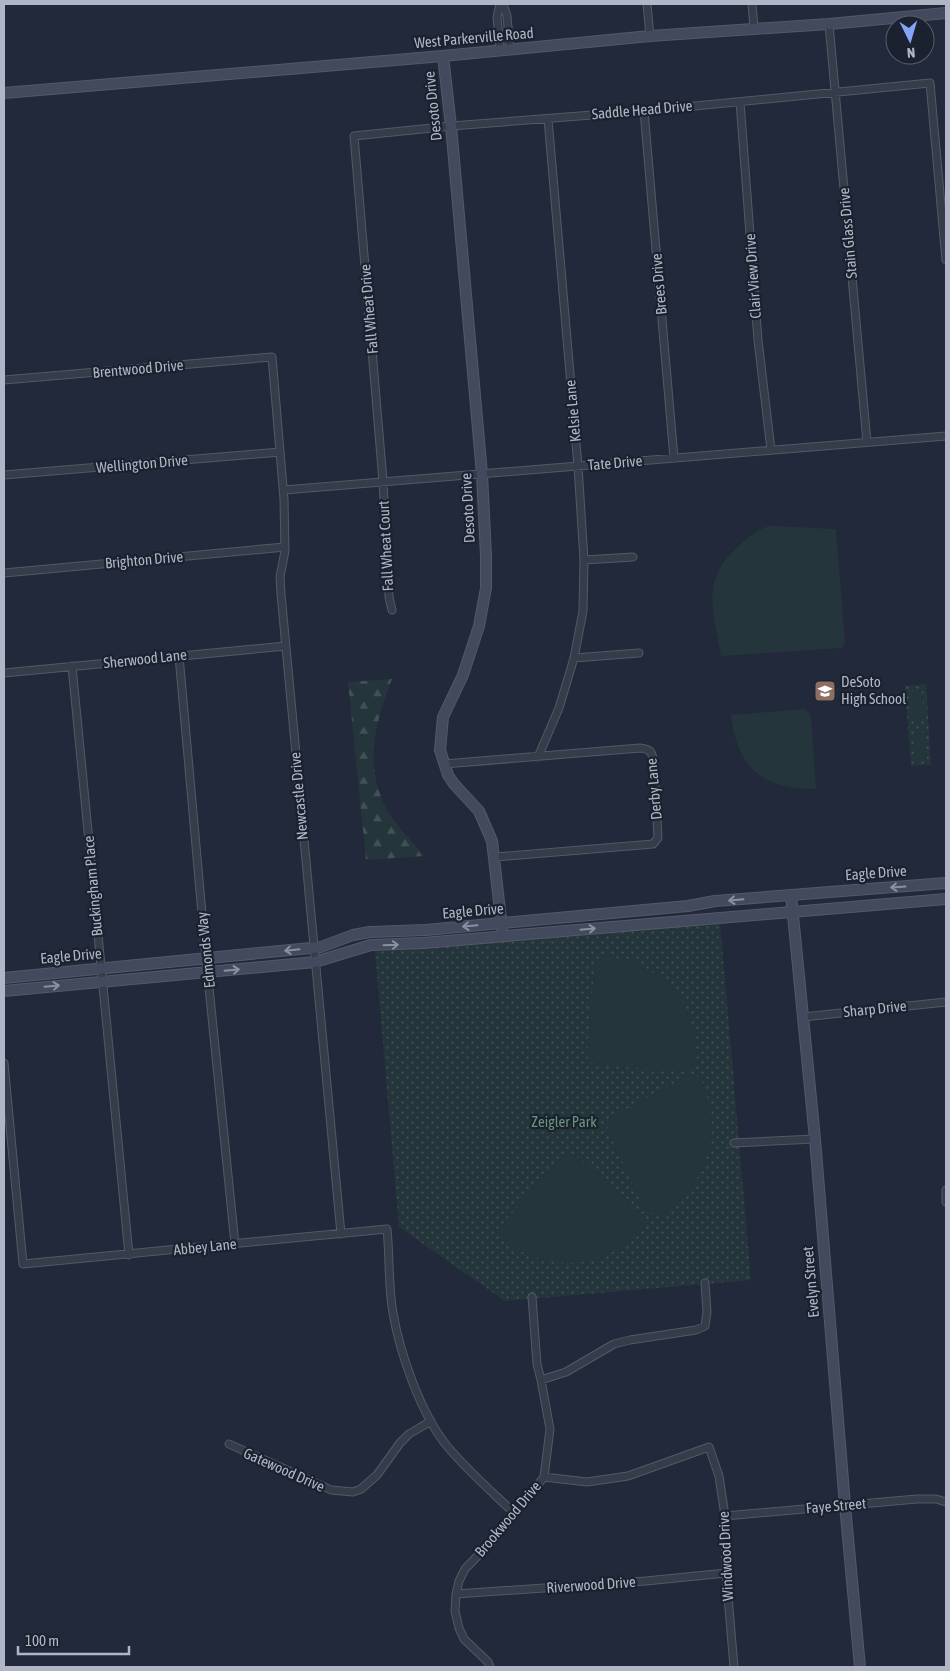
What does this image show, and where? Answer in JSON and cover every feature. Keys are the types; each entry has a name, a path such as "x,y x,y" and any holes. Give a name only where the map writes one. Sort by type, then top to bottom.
{"street":[{"path":"501,4 497,17 505,50"},
{"path":"501,4 507,16 505,50"},
{"path":"647,4 650,36"},
{"path":"752,4 754,28"},
{"name":"West Parkerville Road","path":"4,93 443,56 650,36 828,24 946,13"},
{"name":"Stain Glass Drive","path":"828,24 836,93 867,442"},
{"name":"Desoto Drive","path":"443,56 482,474 486,588 475,642 463,675 443,717 440,750 448,775 479,811 492,841 503,937"},
{"name":"Saddle Head Drive","path":"354,136 451,126 644,111 930,83 946,260"},
{"name":"Clair View Drive","path":"740,102 758,340 771,450"},
{"name":"Brees Drive","path":"644,111 674,458"},
{"name":"Kelsie Lane","path":"538,757 559,708 574,658 583,610 584,560 578,466 548,118"},
{"name":"Fall Wheat Drive","path":"354,136 383,482"},
{"name":"Brentwood Drive","path":"4,380 272,358"},
{"name":"Newcastle Drive","path":"272,358 284,490 285,547 280,577 341,1234"},
{"name":"Tate Drive","path":"284,490 946,436"},
{"name":"Wellington Drive","path":"4,475 280,452"},
{"name":"Fall Wheat Court","path":"383,482 389,597 392,610"},
{"name":"Brighton Drive","path":"4,573 285,547"},
{"path":"584,560 633,558"},
{"name":"Sherwood Lane","path":"4,672 286,646"},
{"path":"574,658 639,653"},
{"name":"Edmonds Way","path":"179,656 206,958 209,972 235,1244"},
{"name":"Buckingham Place","path":"72,666 129,1255"},
{"name":"Derby Lane","path":"444,764 648,749 652,752 658,838 653,844 495,856"},
{"name":"Eagle Drive","path":"4,978 314,948 353,935 370,932 426,930 688,906 709,902 946,883"},
{"path":"926,885 927,901"},
{"name":"Evelyn Street","path":"791,895 815,1140 860,1667"},
{"name":"Eagle Drive","path":"4,991 315,962 371,945 503,937 946,899"},
{"path":"709,902 711,919"},
{"path":"535,934 534,928 536,926 562,924 606,914"},
{"path":"370,932 371,945"},
{"name":"Sharp Drive","path":"803,1017 946,1002"},
{"name":"Abbey Lane","path":"4,1063 23,1264 387,1230 393,1311 399,1341 411,1379 431,1420"},
{"path":"734,1143 815,1140"},
{"path":"946,1190 946,1202"},
{"path":"541,1380 566,1372 614,1344 696,1330 705,1326 707,1312 705,1283"},
{"name":"Brookwood Drive","path":"490,1667 488,1662 464,1638 459,1628 455,1611 456,1594 459,1580 465,1569 495,1538 544,1477 550,1429 537,1364 532,1297"},
{"path":"431,1420 446,1444 465,1467 514,1513"},
{"name":"Gatewood Drive","path":"229,1444 331,1490 353,1492 361,1489 377,1474 409,1434 431,1420"},
{"name":"Windwood Drive","path":"544,1477 587,1482 628,1476 709,1447 719,1476 725,1516 726,1573 734,1667"},
{"name":"Faye Street","path":"725,1516 917,1499 946,1502"},
{"name":"Riverwood Drive","path":"456,1594 646,1581 726,1573"}],"green space":[{"path":"773,526 836,529 845,643 841,648 721,656 712,594 720,568 729,555 743,542 760,529"},
{"path":"392,679 381,712 374,744 375,776 390,815 424,856 366,860 348,682"},
{"path":"926,684 931,765 911,766 905,686"},
{"path":"910,692 922,692 924,718 912,719"},
{"path":"805,709 811,714 816,789 781,785 767,780 756,772 739,749 731,715"},
{"path":"925,732 927,758 915,759 913,733"},
{"name":"Zeigler Park","path":"720,922 751,1280 505,1301 399,1227 375,951"},
{"path":"604,955 635,962 662,978 683,1002 695,1031 697,1063 687,1071 594,1065 587,1056 595,961"},
{"path":"689,1075 701,1078 711,1108 712,1140 703,1170 685,1196 660,1216 645,1210 607,1129 610,1118"},
{"path":"568,1153 576,1156 644,1216 645,1228 628,1242 611,1252 594,1259 575,1263 557,1262 520,1251 502,1239 500,1227 563,1155"}],"place":[{"name":"DeSoto High School","path":"825,691"}]}
